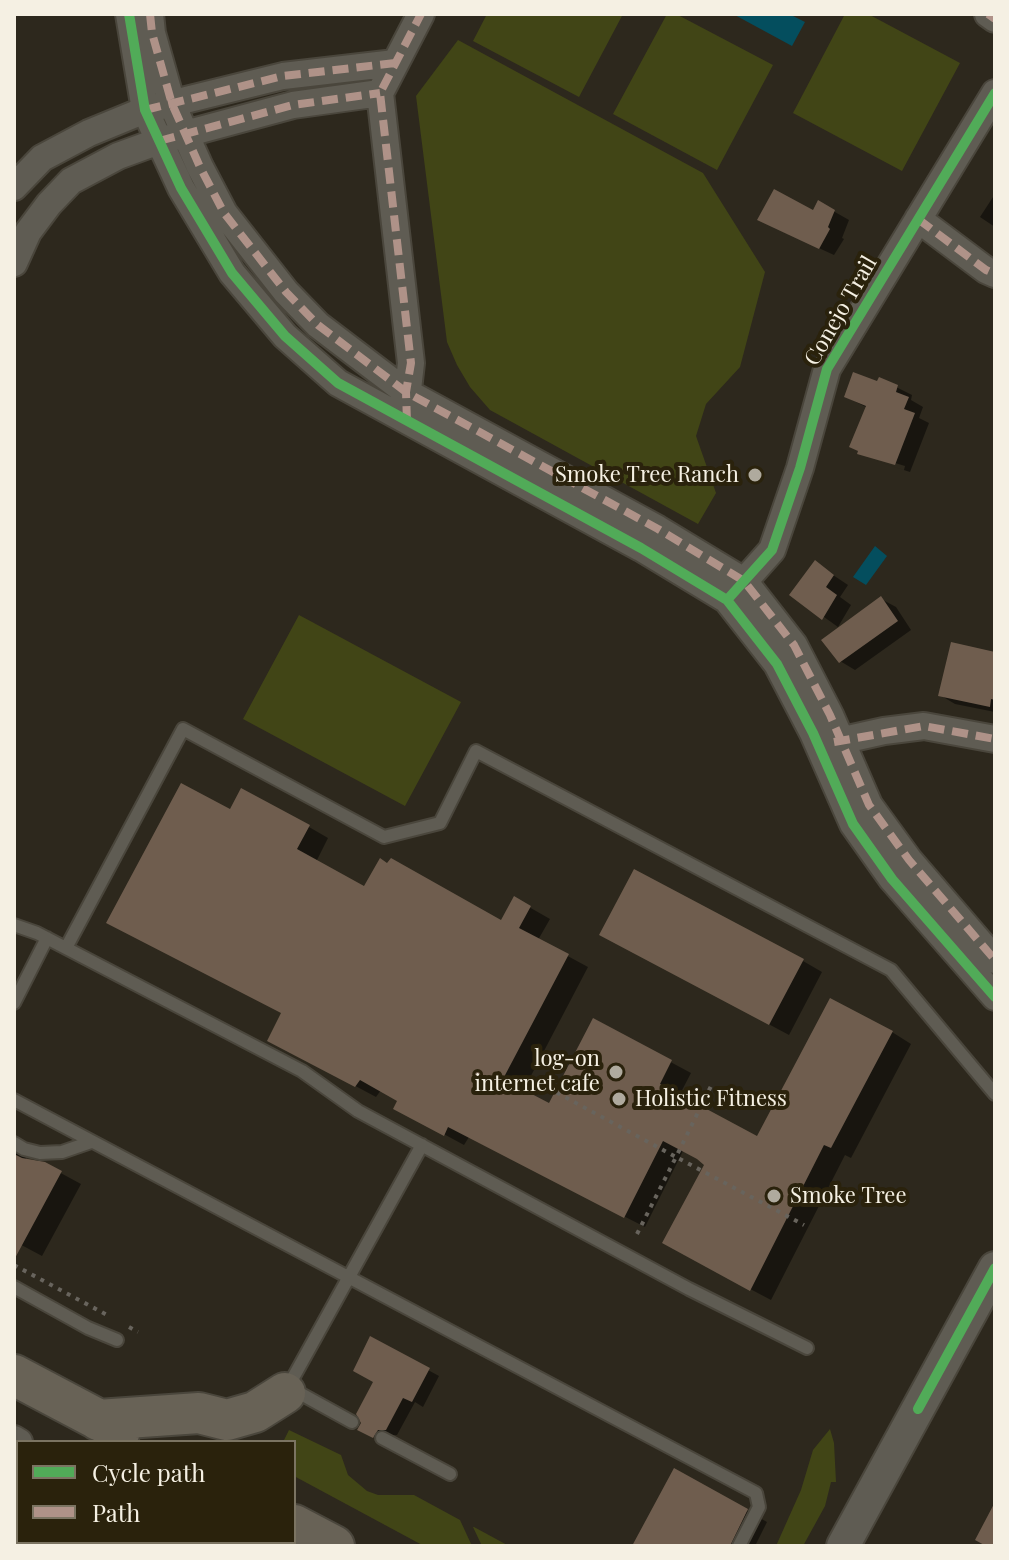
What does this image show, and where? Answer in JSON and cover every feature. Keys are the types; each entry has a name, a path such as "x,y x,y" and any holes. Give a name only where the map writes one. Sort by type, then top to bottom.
{"main road":[{"path":"14,1375 136,1440"},
{"path":"98,1420 199,1413 227,1420 255,1412 286,1390"},
{"path":"296,1526 334,1546"}],"street":[{"path":"129,14 145,110 181,188 232,273 285,336 338,383 641,548 736,591"},
{"path":"150,14 152,33 172,104 224,213 286,292 318,325 406,392 658,529 736,591 794,645 829,743 853,824 892,879 988,965 995,997"},
{"path":"407,422 406,392 411,363 380,93 421,14"},
{"path":"988,14 995,19"},
{"path":"14,187 42,158 89,133 145,110 283,76 395,63"},
{"path":"14,263 28,232 71,181 118,156 185,133 293,105 380,93"},
{"name":"Conejo Trail","path":"736,591 772,550 800,468 827,369 995,93"},
{"path":"918,219 995,274"},
{"path":"829,743 924,726 995,739"},
{"path":"843,1546 995,1268"}],"lane":[{"path":"66,948 183,729 384,837 440,823 476,751 891,970 995,1094"},
{"path":"14,925 47,938 302,1071 358,1111 689,1289 807,1348"},
{"path":"14,1003 47,938"},
{"path":"14,1100 756,1493 759,1507 739,1546"},
{"path":"14,1143 40,1153 62,1152 91,1142"},
{"path":"352,1422 286,1390 422,1145"},
{"path":"14,1287 88,1328 117,1340"},
{"path":"382,1438 450,1474"}],"path":[{"path":"539,1083 804,1225"},
{"path":"637,1234 712,1084"},
{"path":"14,1265 117,1321"},
{"path":"127,1326 138,1332"}],"green space":[{"path":"487,14 623,14 579,97 473,41"},
{"path":"667,14 676,14 773,65 717,170 613,114"},
{"path":"845,14 868,14 960,63 902,171 793,113"},
{"path":"458,40 703,173 765,272 740,367 706,404 696,436 716,493 698,524 490,410 470,387 457,365 447,342 416,96"},
{"path":"299,615 461,702 405,806 243,719"},
{"path":"830,1429 836,1482 831,1482 825,1506 803,1546 776,1546 801,1490 813,1450"},
{"path":"289,1430 341,1455 348,1475 367,1491 378,1495 414,1495 460,1520 472,1546 424,1546 296,1477 296,1440 284,1440"},
{"path":"474,1527 509,1546 482,1546"}],"water":[{"path":"733,14 789,14 805,22 792,46"},
{"path":"875,546 887,556 866,585 853,577"}],"building":[{"path":"774,189 813,210 818,200 835,210 828,227 830,229 819,249 757,220"},
{"path":"853,372 877,381 879,377 898,385 896,392 909,397 904,409 915,413 895,465 857,454 858,451 849,447 866,406 844,397"},
{"path":"815,560 834,575 826,587 837,595 822,620 789,595"},
{"path":"881,596 898,621 839,663 821,640"},
{"path":"951,642 995,652 995,700 991,699 990,707 938,696"},
{"path":"181,783 230,809 241,788 310,825 297,849 364,886 380,858 387,863 391,858 501,920 514,896 531,906 519,928 569,954 503,1079 549,1103 593,1018 672,1060 660,1084 757,1136 830,998 893,1031 831,1148 824,1145 750,1291 662,1243 704,1165 697,1159 663,1141 624,1218 448,1127 444,1136 393,1109 397,1101 360,1080 355,1087 267,1041 281,1013 106,923"},
{"path":"634,869 804,959 769,1025 599,935"},
{"path":"14,1154 45,1162 62,1171 14,1260"},
{"path":"370,1336 430,1368 412,1402 403,1398 386,1430 378,1430 373,1438 357,1430 361,1423 356,1414 373,1382 353,1371"},
{"path":"674,1468 748,1509 730,1546 632,1546"},
{"path":"995,1502 995,1546 986,1546 975,1540"}],"marked path":[{"path":"150,14 152,33 172,104 200,167 224,213 286,292 318,325 406,392 658,529 744,581 794,645 830,715 869,805 909,860 995,960"},
{"path":"407,422 406,392 411,363 380,93 421,14"},
{"path":"988,14 995,19"},
{"path":"145,110 283,76 395,63"},
{"path":"159,141 293,105 380,93"},
{"path":"918,219 995,274"},
{"path":"834,742 924,726 995,739"}],"cycle path":[{"path":"129,14 145,110 181,188 232,273 285,336 338,383 641,548 727,600 777,664 813,733 853,824 892,879 995,997"},
{"path":"727,600 772,550 800,468 827,369 995,93"},
{"path":"918,1409 995,1268"}],"place":[{"name":"Smoke Tree Ranch","path":"755,475"},
{"name":"log-on internet cafe","path":"616,1072"},
{"name":"Holistic Fitness","path":"619,1099"},
{"name":"Smoke Tree","path":"774,1196"}]}
